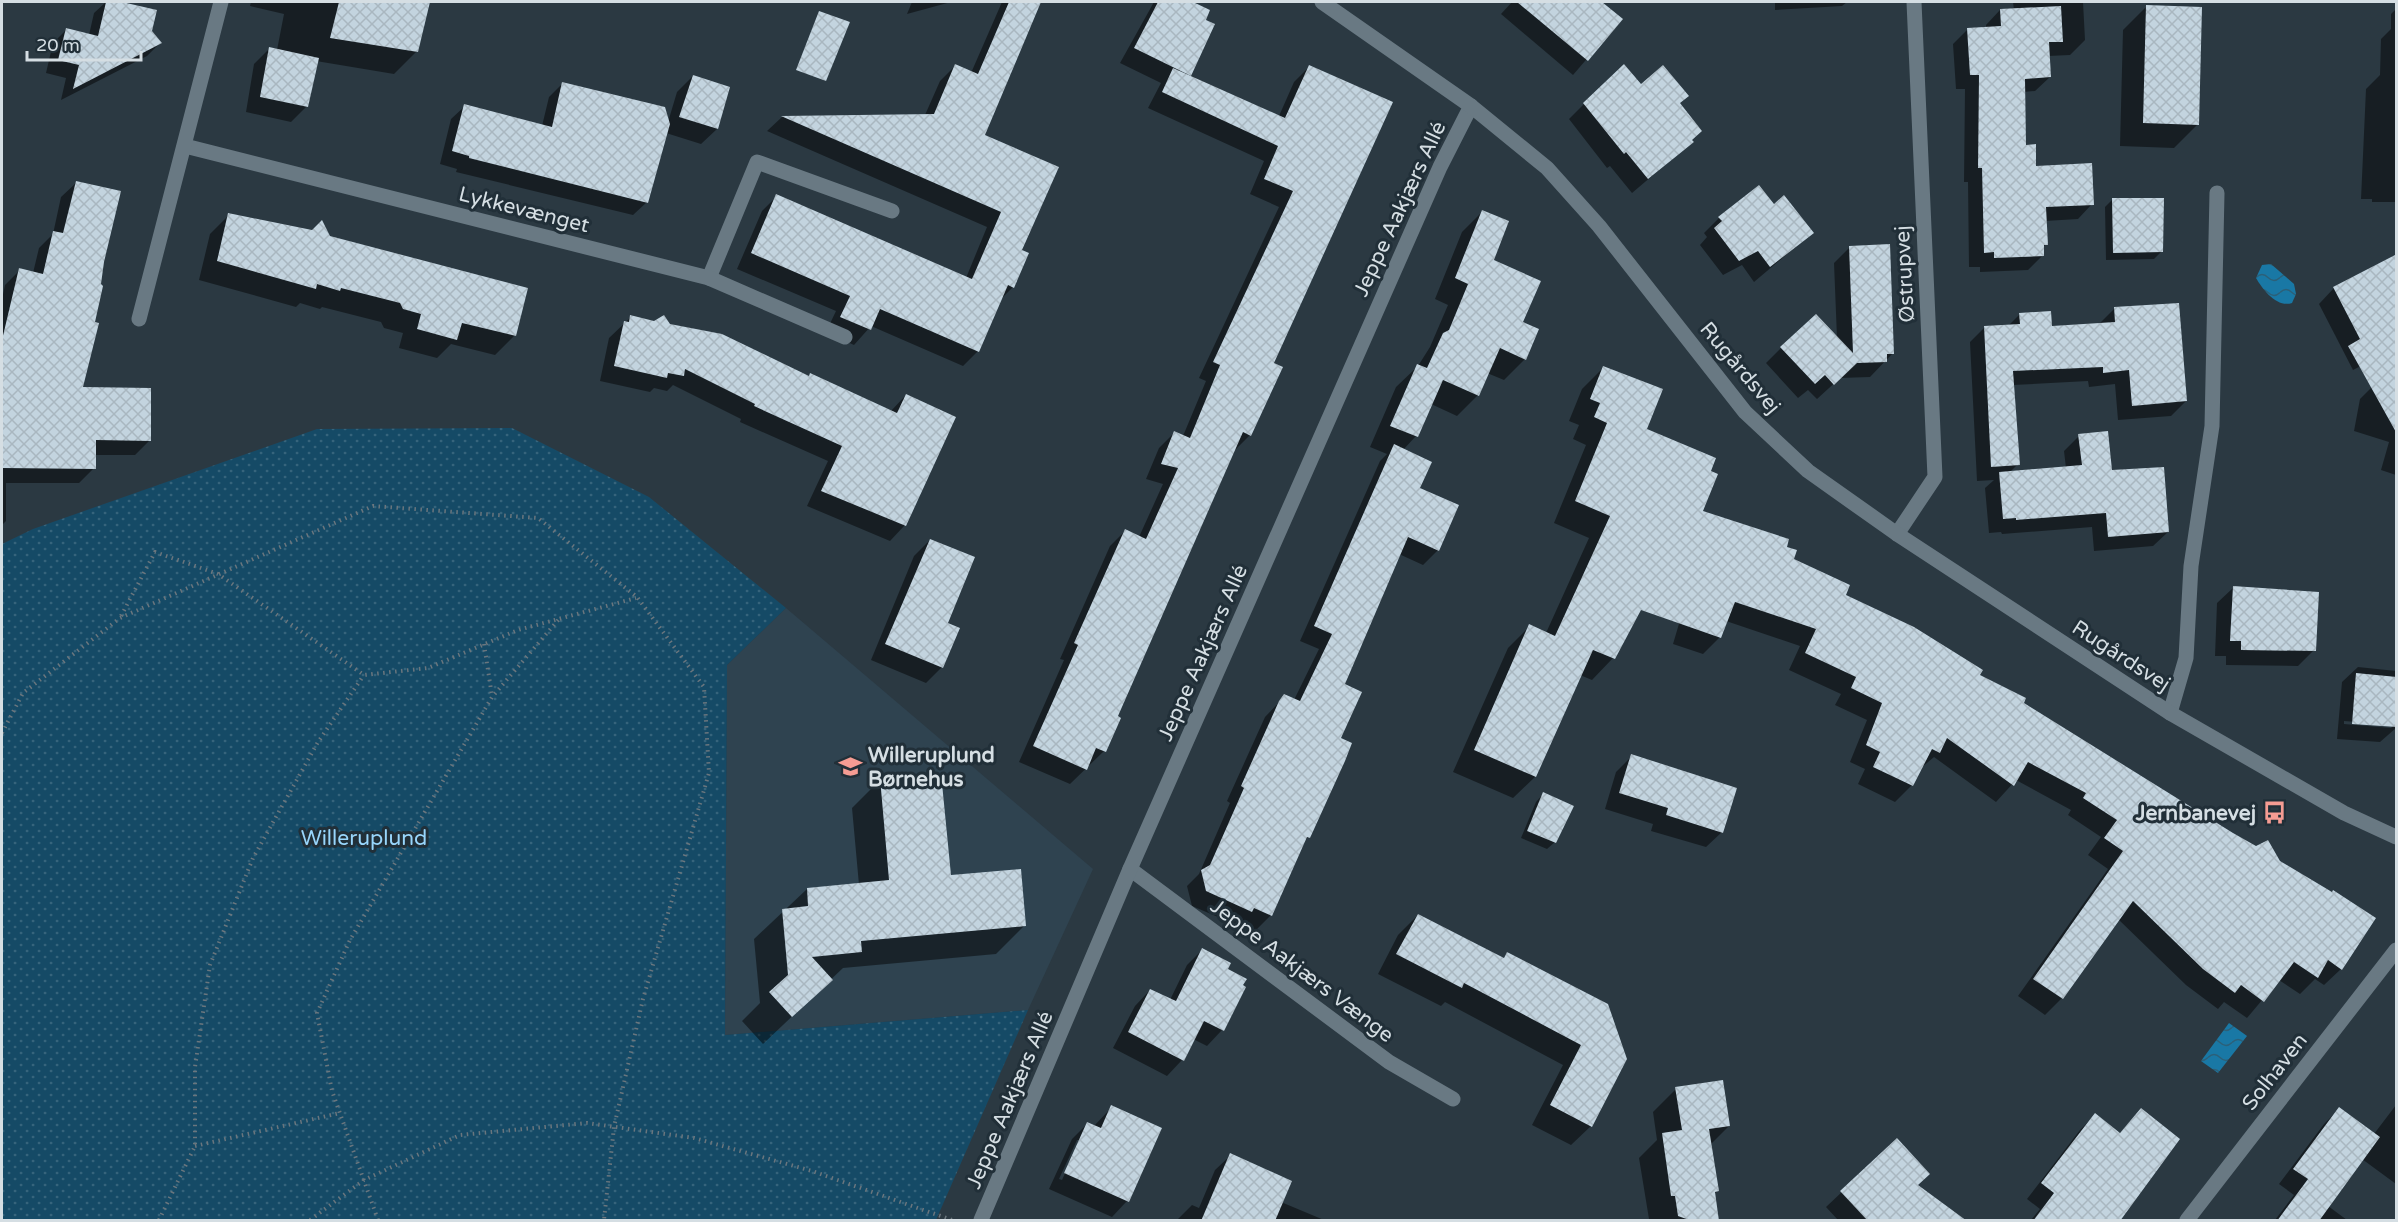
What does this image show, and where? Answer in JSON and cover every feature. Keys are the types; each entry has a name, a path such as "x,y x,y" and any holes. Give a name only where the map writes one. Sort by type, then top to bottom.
{"street":[{"path":"139,319 221,2"},
{"name":"Rugårdsvej","path":"1322,2 1471,106 1547,168 1599,226 1745,412 1808,471 1897,534 2170,713 2343,813 2397,837"},
{"name":"Østrupvej","path":"1897,534 1935,477 1914,2"},
{"name":"Jeppe Aakjærs Allé","path":"981,1221 1130,869 1440,167 1471,106"},
{"name":"Lykkevænget","path":"185,146 709,278 845,337"},
{"path":"709,278 757,162 892,211"},
{"name":"Rugårdsvej","path":"2170,713 2186,658 2191,566 2212,426 2217,193"},
{"name":"Jeppe Aakjærs Vænge","path":"1130,869 1389,1062 1453,1098"},
{"name":"Solhaven","path":"2187,1221 2397,950"}],"path":[{"path":"2,733 23,693 120,618 373,506 538,518 637,597 704,687 709,773 643,999 614,1127 604,1221"},
{"path":"120,618 155,552 218,574 364,675 428,668 518,630 637,597"},
{"path":"378,1221 332,1091 317,1013 350,940 492,697 560,618"},
{"path":"484,644 492,697"},
{"path":"159,1221 195,1146 195,1067 210,964 253,858 318,742 364,675"},
{"path":"195,1146 340,1113"},
{"path":"310,1221 364,1180 460,1135 587,1123 694,1138 812,1171 952,1221"}],"shaded area":[{"name":"Willeruplund Børnehus","path":"786,608 1093,869 1028,1010 725,1035 727,665"}],"green space":[{"name":"Willeruplund","path":"512,428 649,497 786,608 727,665 725,1035 1028,1010 936,1220 2,1220 2,544 33,529 317,429"}],"water":[{"path":"2271,264 2294,284 2296,294 2292,303 2286,304 2276,300 2267,293 2256,278 2262,265"},
{"path":"2229,1023 2247,1036 2218,1073 2201,1061"}],"building":[{"path":"106,2 122,2 157,10 152,31 162,43 73,89 79,65 58,60 66,28 98,36"},
{"path":"339,2 430,2 418,52 330,38"},
{"path":"1009,2 1041,2 985,135 1059,167 1022,250 1029,253 1014,288 1008,285 979,352 880,309 871,330 840,317 850,296 751,253 776,194 972,279 1001,212 781,116 934,114 955,64 978,74"},
{"path":"1158,2 1193,2 1210,10 1206,20 1215,24 1191,76 1134,48"},
{"path":"1517,2 1602,2 1623,19 1588,61"},
{"path":"2146,5 2202,7 2199,125 2143,123"},
{"path":"2061,6 2063,42 2049,42 2051,77 2025,79 2026,145 2036,144 2036,166 2092,163 2094,205 2046,207 2048,245 2044,245 2044,256 1994,258 1994,252 1984,253 1982,168 1978,168 1979,75 1970,75 1967,28 2001,26 2000,9"},
{"path":"819,11 850,22 826,81 796,70"},
{"path":"269,47 319,58 308,107 260,97"},
{"path":"1624,64 1641,84 1663,65 1689,96 1680,103 1702,131 1692,140 1694,142 1648,179 1626,152 1624,154 1583,103"},
{"path":"1309,65 1393,102 1274,363 1283,367 1251,436 1243,432 1118,716 1121,718 1106,752 1096,748 1087,770 1033,746 1078,645 1074,643 1125,529 1146,539 1178,468 1161,464 1174,431 1190,438 1220,365 1213,362 1293,191 1264,179 1278,146 1162,92 1173,68 1285,118"},
{"path":"693,75 730,87 718,129 679,117"},
{"path":"562,82 665,107 670,124 648,203 469,158 469,156 452,151 464,104 552,127"},
{"path":"76,181 121,191 104,262 101,284 103,286 95,322 99,323 83,387 151,388 151,441 96,440 96,469 2,468 2,340 19,268 43,274 53,231 63,233"},
{"path":"1759,185 1774,204 1784,195 1814,233 1770,267 1758,251 1739,261 1714,228 1722,221 1718,217"},
{"path":"2112,198 2164,198 2163,252 2113,253"},
{"path":"1482,210 1509,221 1494,260 1541,281 1523,322 1539,329 1526,360 1500,348 1479,396 1443,380 1418,437 1390,426 1417,364 1427,368 1443,333 1449,330 1468,284 1455,278"},
{"path":"228,213 312,230 322,220 330,236 528,288 516,336 462,323 457,340 417,329 421,314 403,309 400,303 317,284 316,289 217,261"},
{"path":"1890,244 1894,354 1887,354 1887,362 1857,363 1834,385 1825,375 1815,384 1780,347 1816,314 1853,353 1849,246"},
{"path":"2397,254 2397,434 2348,346 2360,339 2333,287"},
{"path":"2179,303 2187,401 2132,406 2129,370 2103,373 2103,367 2013,371 2020,465 1991,467 1984,326 2020,324 2019,313 2051,311 2052,326 2115,322 2114,307"},
{"path":"630,315 654,321 664,315 670,324 722,334 809,376 810,373 897,413 906,394 956,417 906,526 821,491 842,446 754,406 755,404 685,369 684,376 668,373 667,378 614,366 624,321 629,322"},
{"path":"1603,366 1663,389 1647,429 1716,458 1711,471 1718,474 1703,511 1789,539 1787,547 1797,550 1794,559 1850,585 1846,595 1914,627 1983,670 1980,675 2026,698 2024,703 2233,833 2256,846 2268,840 2280,861 2332,892 2333,890 2376,918 2342,970 2328,960 2318,978 2294,962 2264,1002 2241,985 2235,993 2203,969 2133,901 2063,999 2033,979 2123,851 2104,838 2117,820 2083,798 2086,793 2028,762 2014,786 1947,738 1940,753 1932,749 1913,786 1873,767 1880,752 1866,745 1882,703 1851,688 1856,677 1805,653 1816,629 1735,602 1721,638 1641,610 1615,659 1593,650 1536,777 1474,750 1529,624 1555,636 1610,516 1575,501 1607,423 1594,417 1600,403 1590,399"},
{"path":"2108,431 2112,470 2164,467 2169,532 2108,537 2106,513 2003,519 1999,472 2082,465 2078,434"},
{"path":"1394,444 1432,462 1420,488 1459,505 1439,551 1408,537 1345,684 1362,692 1341,738 1352,743 1345,761 1310,838 1307,837 1272,916 1254,908 1252,912 1206,891 1201,870 1210,865 1244,788 1241,786 1279,701 1284,694 1300,701 1332,634 1314,626"},
{"path":"930,539 975,557 948,623 960,628 943,668 885,644"},
{"path":"2233,586 2319,592 2316,651 2241,650 2241,641 2230,641"},
{"path":"2356,673 2397,677 2397,727 2352,724"},
{"path":"1631,754 1737,788 1723,833 1666,815 1668,808 1619,793"},
{"path":"941,773 951,875 1021,869 1026,926 861,941 862,952 812,957 833,980 792,1017 769,992 788,975 782,909 808,906 807,888 889,880 880,778"},
{"path":"1543,792 1574,806 1556,843 1527,831"},
{"path":"1418,914 1504,958 1507,952 1608,1004 1627,1059 1592,1127 1550,1105 1581,1045 1464,983 1462,988 1396,954"},
{"path":"1202,948 1231,963 1228,969 1247,979 1243,985 1246,987 1224,1031 1204,1021 1184,1061 1128,1032 1150,989 1176,1001"},
{"path":"1723,1080 1730,1126 1709,1129 1719,1191 1715,1192 1719,1221 1692,1221 1678,1216 1675,1196 1671,1196 1662,1133 1682,1130 1675,1087"},
{"path":"1111,1105 1162,1128 1129,1202 1064,1173 1087,1122 1101,1128"},
{"path":"2339,1107 2380,1137 2319,1221 2277,1221 2308,1179 2293,1169"},
{"path":"2141,1108 2180,1139 2120,1221 2033,1221 2054,1193 2041,1183 2095,1113 2120,1133"},
{"path":"1897,1138 1930,1174 1918,1185 1967,1221 1867,1220 1840,1191"},
{"path":"1230,1153 1292,1181 1275,1221 1201,1221"}],"place":[{"name":"Willeruplund Børnehus","path":"850,767"},
{"name":"Jernbanevej","path":"2274,813"}]}
